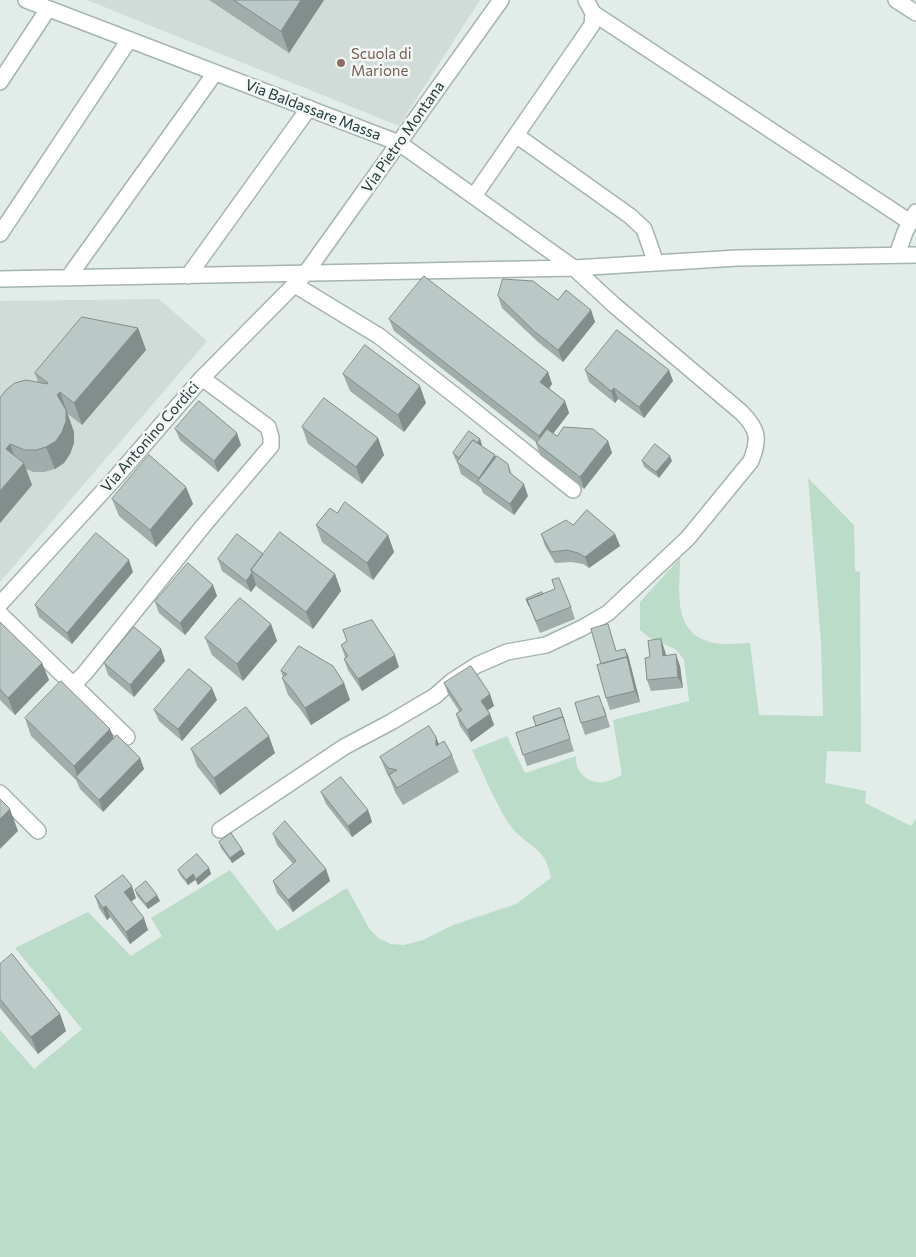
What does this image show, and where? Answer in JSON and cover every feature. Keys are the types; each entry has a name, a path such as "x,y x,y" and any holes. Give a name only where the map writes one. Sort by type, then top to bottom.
{"street":[{"name":"Via Baldassare Massa","path":"26,0 399,143 574,268 614,305 741,412 752,424 756,435 756,449 752,461 688,538 608,613 546,645 507,652 477,665 452,681 435,696 344,747 220,830"},
{"name":"Via Pietro Montana","path":"300,279 501,0"},
{"path":"896,0 916,13"},
{"path":"474,196 592,25 589,7"},
{"path":"589,7 913,217 904,232 897,255"},
{"path":"0,82 48,8"},
{"path":"0,234 129,40"},
{"path":"68,278 214,73"},
{"path":"188,276 309,108"},
{"path":"516,135 630,216 644,229 656,263"},
{"path":"0,279 188,276 300,279 574,268 737,258 916,255"},
{"path":"300,279 379,336 462,400 572,490"},
{"name":"Via Antonino Cordici","path":"0,604 117,476 202,378 300,279"},
{"path":"73,684 85,673 270,446 272,437 268,427 202,378"},
{"path":"0,614 127,737"},
{"path":"0,793 38,831"}],"shaded area":[{"name":"Scuola di Marione","path":"87,0 480,0 399,126"},
{"path":"159,299 207,341 0,582 0,301"}],"green space":[{"path":"808,478 854,525 855,571 860,572 861,752 827,751 825,783 866,791 865,803 911,826 916,819 916,1257 0,1257 0,1030 34,1069 82,1029 15,948 88,912 131,956 162,936 151,918 230,870 277,931 347,888 369,928 378,938 391,944 404,945 423,940 453,925 516,904 551,878 548,867 540,852 515,832 509,824 472,750 507,736 525,773 576,756 578,769 591,781 606,782 622,775 613,720 689,701 684,659 675,649 650,638 640,630 640,602 680,558 680,606 688,627 696,635 712,643 750,643 759,715 823,716 821,643"}],"building":[{"path":"234,0 301,0 281,31"},
{"path":"424,276 548,372 540,382 565,401 539,436 389,319"},
{"path":"503,279 533,281 558,300 566,290 591,310 558,350 534,331 498,296"},
{"path":"82,317 138,328 74,403 60,392 57,395 66,410 66,421 56,441 36,450 25,450 10,444 6,449 24,463 0,491 0,398 15,383 26,380 47,384 35,373"},
{"path":"617,330 669,370 639,407 614,388 611,391 585,370"},
{"path":"365,345 420,386 398,415 343,374"},
{"path":"324,398 378,438 356,467 302,427"},
{"path":"199,401 237,433 214,461 175,429"},
{"path":"564,427 593,429 608,441 580,477 536,443 547,429 557,436"},
{"path":"469,431 480,439 477,443 473,440 459,458 453,453"},
{"path":"473,440 495,455 479,478 457,462"},
{"path":"655,444 670,456 656,472 642,461"},
{"path":"149,455 186,487 150,530 112,499"},
{"path":"497,456 508,464 510,473 524,484 510,504 478,481"},
{"path":"345,502 388,535 367,563 316,525 330,508 337,513"},
{"path":"587,510 615,534 585,557 567,550 551,552 541,534 566,520 573,525"},
{"path":"280,532 335,574 306,612 251,570"},
{"path":"96,533 129,560 67,633 35,605"},
{"path":"237,534 263,554 251,570 252,573 246,581 218,559"},
{"path":"188,563 213,585 180,623 155,602"},
{"path":"559,578 571,607 536,621 527,600 555,589 552,580"},
{"path":"542,592 543,594 527,600 529,606 526,599"},
{"path":"240,598 271,624 237,664 205,638"},
{"path":"372,620 395,655 358,679 344,659 348,656 341,645 347,641 343,630"},
{"path":"0,622 42,663 8,698 0,689"},
{"path":"608,624 616,651 625,649 629,663 627,657 601,664 591,629"},
{"path":"134,627 161,649 130,685 104,663"},
{"path":"661,639 663,656 676,654 678,677 647,680 645,658 650,657 648,641"},
{"path":"299,646 333,666 344,683 305,708 282,678 287,674 281,671"},
{"path":"627,657 635,691 606,698 597,665"},
{"path":"471,666 490,694 481,701 490,714 467,730 456,714 462,710 444,683"},
{"path":"189,669 212,688 178,729 154,710"},
{"path":"61,681 110,729 74,766 25,718"},
{"path":"599,696 606,716 581,723 575,703"},
{"path":"246,707 269,736 214,778 191,749"},
{"path":"560,708 563,717 536,726 533,717"},
{"path":"563,717 570,739 523,755 516,733"},
{"path":"429,726 436,737 436,746 444,741 452,755 397,788 389,775 397,770 388,768 380,757"},
{"path":"117,735 140,758 99,800 76,777"},
{"path":"341,777 368,810 348,826 321,792"},
{"path":"0,799 10,809 0,819"},
{"path":"285,821 326,869 288,900 273,881 296,861 273,834"},
{"path":"231,833 242,849 230,858 219,842"},
{"path":"197,854 209,868 196,879 193,874 186,880 178,870"},
{"path":"123,875 132,886 124,892 144,918 126,932 106,906 103,908 95,896"},
{"path":"146,881 157,895 146,904 135,890"},
{"path":"12,954 60,1014 31,1037 0,999 0,964"}],"place":[{"name":"Scuola di Marione","path":"341,63"}]}
